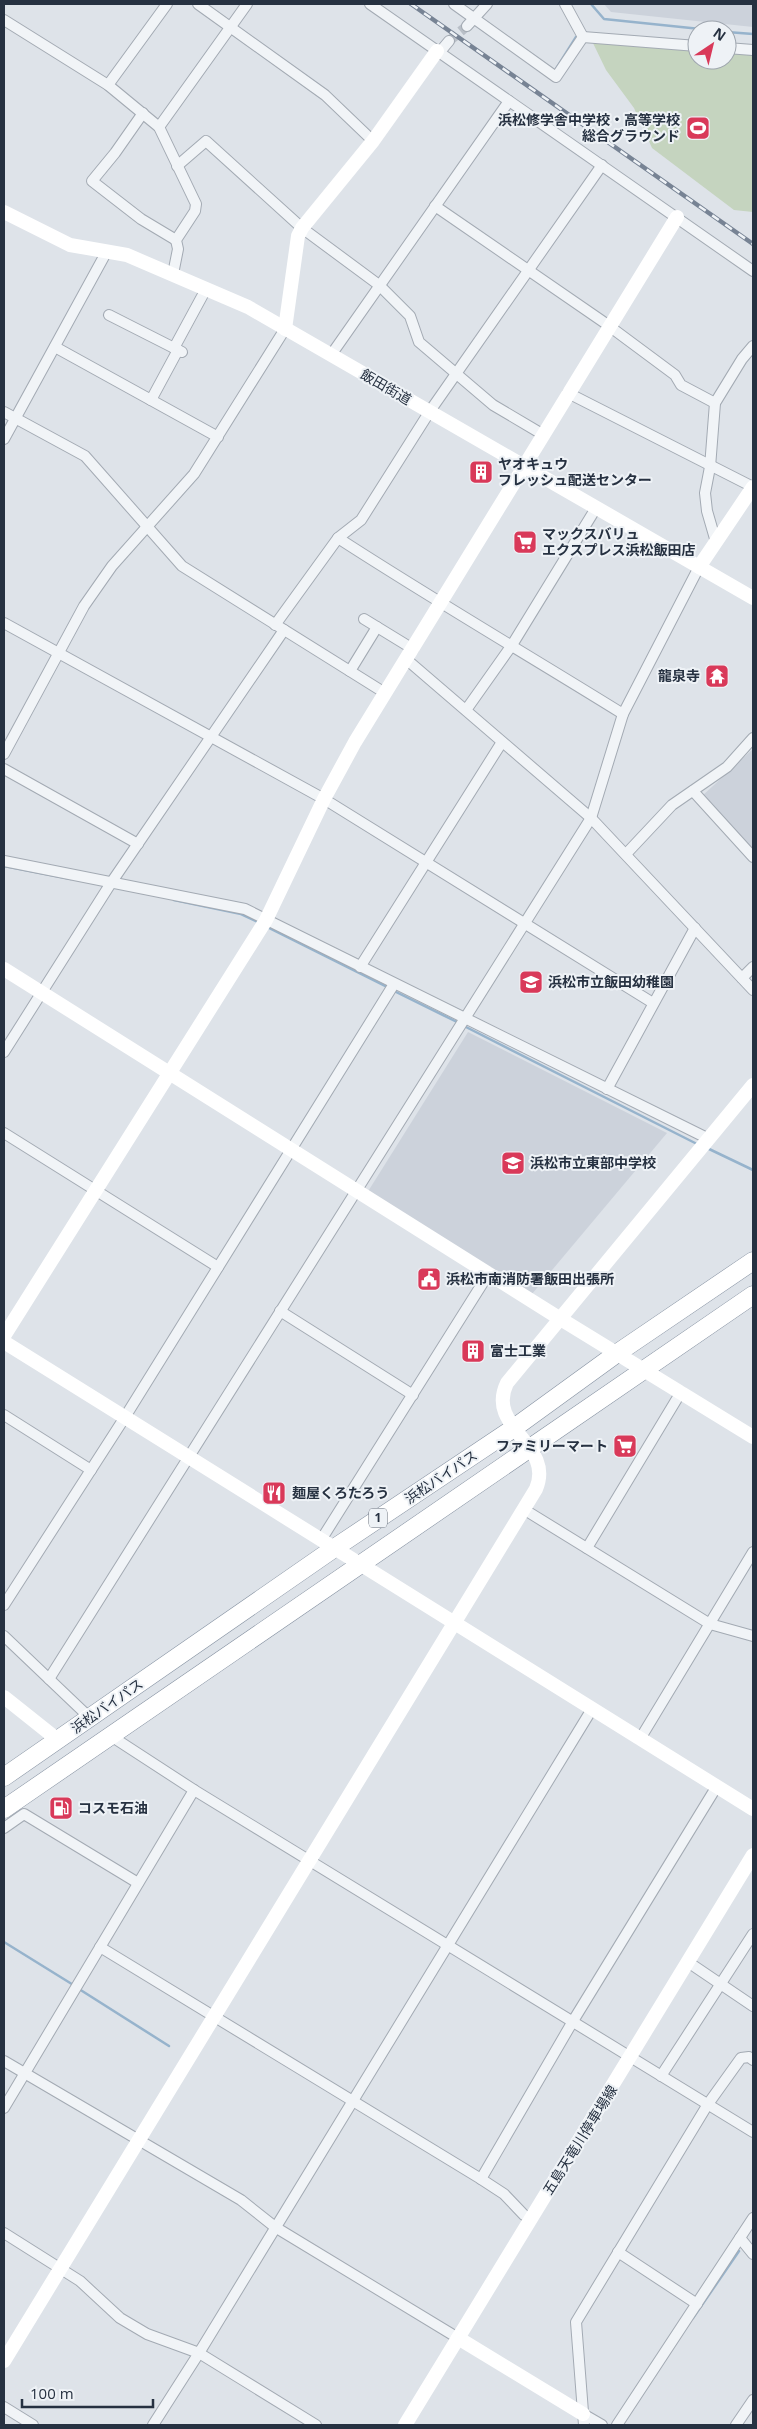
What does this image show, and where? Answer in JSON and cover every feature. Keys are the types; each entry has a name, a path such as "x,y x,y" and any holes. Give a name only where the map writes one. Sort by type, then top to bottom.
{"highway":[{"name":"浜松バイパス","path":"4,1777 90,1718 327,1544 514,1428 616,1354 753,1261"},
{"name":"浜松バイパス","path":"4,1809 753,1295"}],"street":[{"path":"108,85 167,4"},
{"path":"198,4 325,95 373,141"},
{"path":"159,127 247,4"},
{"path":"370,4 753,271"},
{"path":"454,4 556,77 583,37"},
{"path":"467,26 487,4"},
{"path":"565,4 583,37"},
{"path":"4,20 108,85 159,127 196,204 196,211 176,240"},
{"path":"583,37 687,45"},
{"path":"4,754 58,652 100,582 194,474 285,329 298,236 302,228 373,141 438,52 449,41"},
{"path":"737,49 753,50"},
{"path":"331,355 509,101"},
{"path":"143,113 115,153 92,180 141,219 176,240 178,249 172,274"},
{"path":"177,166 206,141 302,228 379,285 410,316 419,342 493,405 506,410 542,434"},
{"path":"275,624 338,538 361,520 430,412 602,165"},
{"path":"435,206 675,375 681,385 715,403"},
{"name":"飯田街道","path":"4,212 70,245 128,255 248,308 753,598"},
{"path":"4,1336 266,920 324,798 355,742 542,434 677,217"},
{"path":"4,439 106,251"},
{"path":"150,400 178,350 206,288"},
{"path":"109,315 178,350"},
{"path":"716,542 707,511 705,493 710,467 715,403 753,346"},
{"path":"55,347 218,437"},
{"path":"49,1679 591,818 623,714 698,567 753,487 710,467 568,393"},
{"path":"4,412 85,456 182,566 385,693"},
{"path":"466,710 512,646 596,508"},
{"path":"338,538 440,604 623,714"},
{"path":"364,620 377,627 410,654 466,710 591,818 753,990"},
{"path":"4,623 324,798 653,1003"},
{"path":"350,671 377,627"},
{"path":"4,1052 111,883 212,738 284,630"},
{"path":"626,854 672,805 727,767 753,738"},
{"path":"360,967 502,742"},
{"path":"4,769 138,844"},
{"path":"693,791 748,848 753,857"},
{"path":"4,862 245,909 709,1139"},
{"path":"607,1089 695,928"},
{"path":"742,978 753,968"},
{"path":"4,969 616,1354 753,1437"},
{"path":"4,1605 125,1417 394,984"},
{"path":"4,2361 137,2139 525,1510 541,1479 541,1468 530,1448 503,1410 502,1393 513,1374 753,1086"},
{"path":"4,1133 218,1267"},
{"path":"327,1544 412,1395 489,1273"},
{"path":"280,1311 412,1395"},
{"path":"4,1342 753,1809"},
{"path":"587,1548 681,1392"},
{"path":"4,1415 91,1470"},
{"path":"525,1510 710,1624 753,1636"},
{"path":"640,1739 753,1552"},
{"path":"4,1636 90,1718"},
{"path":"4,1697 58,1740"},
{"path":"153,2425 199,2353 592,1709"},
{"path":"110,1736 194,1790 753,2132"},
{"path":"480,2179 573,2021 716,1786"},
{"path":"4,2108 194,1790"},
{"path":"4,1828 24,1814 138,1883"},
{"name":"五島天竜川停車場線","path":"405,2425 753,1855"},
{"path":"661,2076 753,1934"},
{"path":"100,1947 504,2194 524,2215 531,2219"},
{"path":"688,1962 753,2006"},
{"path":"584,2420 576,2322 708,2104 740,2058 749,2057 753,2060"},
{"path":"4,2061 240,2200 275,2227 458,2338 584,2420 602,2425"},
{"path":"617,2425 753,2218"},
{"path":"4,2233 80,2281 127,2322 147,2334 199,2353 316,2425"},
{"path":"740,2238 753,2254"},
{"path":"618,2252 697,2304"},
{"path":"736,2425 753,2400"},
{"path":"4,2408 33,2425"}],"shaded area":[{"path":"604,4 753,4 753,27 737,25 737,20 687,20 611,12"},
{"path":"753,749 753,852 701,797"},
{"name":"浜松市立東部中学校","path":"468,1032 667,1133 532,1294 367,1193"}],"green space":[{"name":"浜松修学舎中学校・高等学校 総合グラウンド","path":"592,41 687,49 687,70 737,70 737,53 753,54 753,212 734,210 652,148 634,108 606,70"}],"waterway":[{"path":"591,4 604,19 687,28"},
{"path":"737,33 753,34"},
{"path":"556,69 576,37"},
{"path":"4,866 71,879"},
{"path":"174,900 241,914 258,922"},
{"path":"267,927 387,987"},
{"path":"392,990 459,1023"},
{"path":"464,1026 697,1144"},
{"path":"707,1148 753,1170"},
{"path":"4,1942 75,1986"},
{"path":"79,1989 169,2046"},
{"path":"693,2318 739,2251"}],"tunnel":[{"path":"449,41 467,26"}],"railway":[{"path":"411,4 753,244"}],"place":[{"name":"浜松修学舎中学校・高等学校 総合グラウンド","path":"698,128"},
{"name":"ヤオキュウ フレッシュ配送センター","path":"481,472"},
{"name":"マックスバリュ エクスプレス浜松飯田店","path":"525,542"},
{"name":"龍泉寺","path":"717,676"},
{"name":"浜松市立飯田幼稚園","path":"531,982"},
{"name":"浜松市立東部中学校","path":"513,1163"},
{"name":"浜松市南消防署飯田出張所","path":"429,1279"},
{"name":"富士工業","path":"473,1351"},
{"name":"ファミリーマート","path":"625,1446"},
{"name":"麺屋くろたろう","path":"274,1493"},
{"name":"コスモ石油","path":"61,1808"}]}
